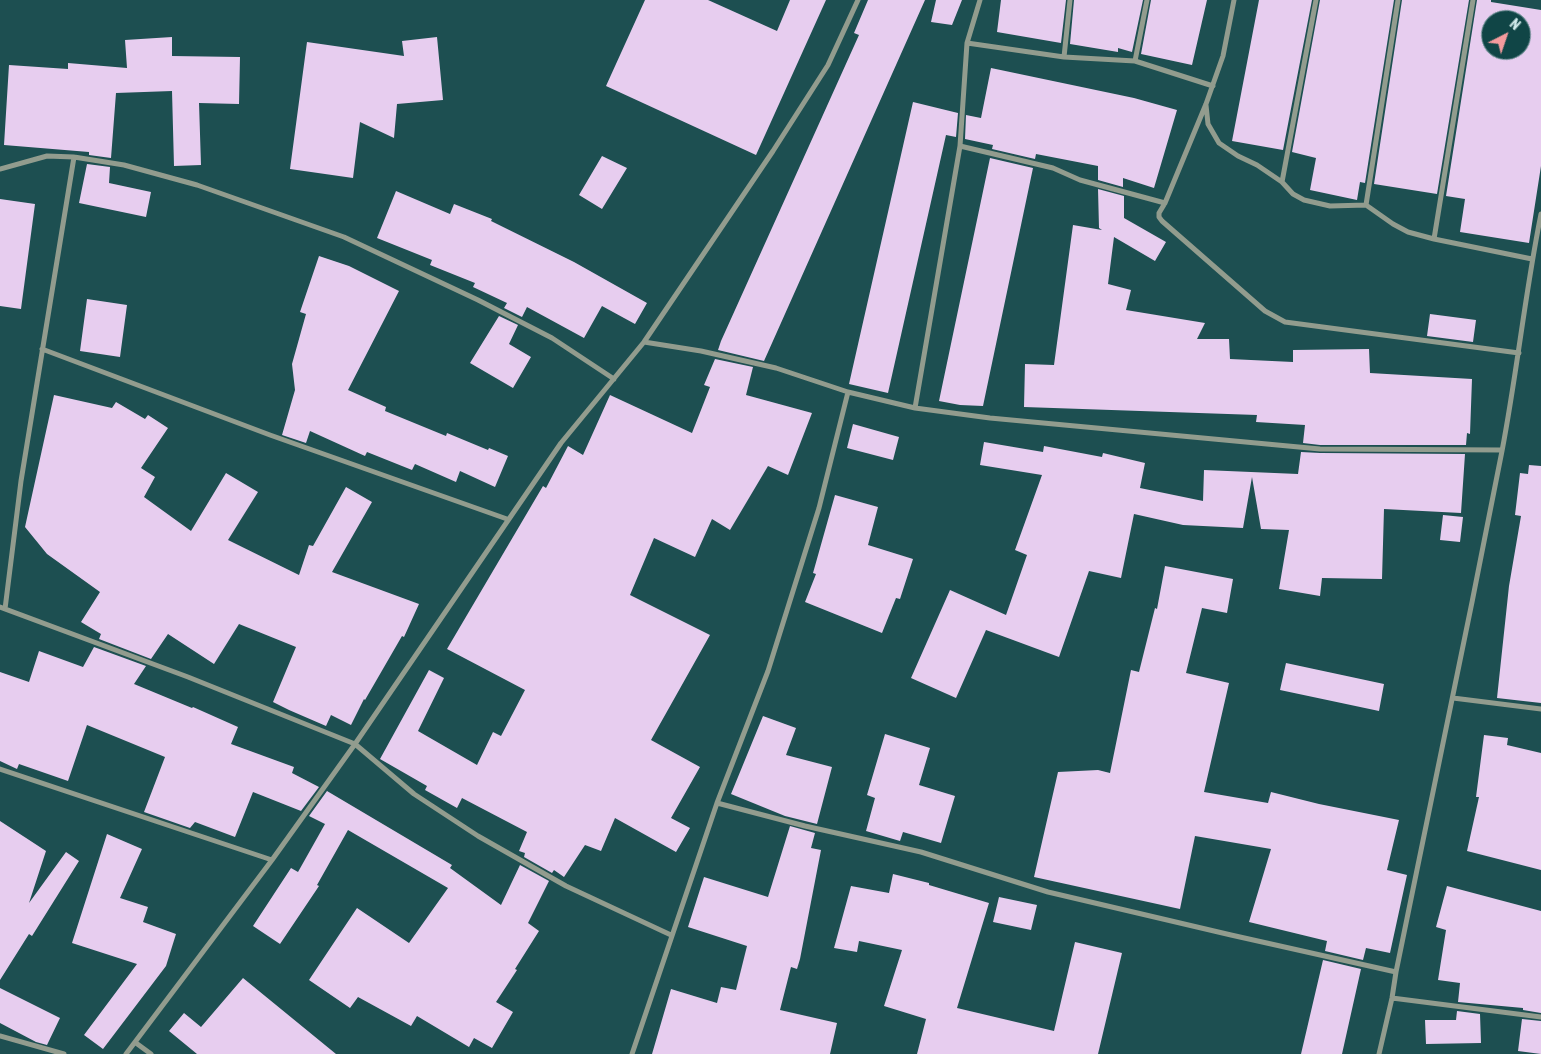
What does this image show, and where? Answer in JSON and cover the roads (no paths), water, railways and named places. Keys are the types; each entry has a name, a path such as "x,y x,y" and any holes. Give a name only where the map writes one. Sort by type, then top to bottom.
{"street":[{"path":"126,1054 272,860 355,744 561,443 644,342 773,151 828,65 858,0"},
{"path":"915,408 960,146 968,43 980,0"},
{"path":"1064,57 1070,0"},
{"path":"1135,61 1147,0"},
{"path":"1234,0 1223,56 1213,86 1165,203 1159,212 1159,218 1265,311 1285,322 1519,353"},
{"path":"1282,182 1316,0"},
{"path":"1366,205 1398,0"},
{"path":"1434,239 1473,0"},
{"path":"968,43 1064,57 1135,61 1213,86"},
{"path":"1206,104 1208,124 1220,144 1238,156 1257,165 1304,200 1330,206 1366,205 1408,232 1532,259"},
{"path":"960,146 1053,168 1080,180 1165,203"},
{"path":"0,169 47,156 74,157 124,165 197,186 344,237 478,300 552,338 614,379"},
{"path":"74,157 2,608 188,677 355,744 414,794 478,836 566,886 671,935"},
{"path":"1379,1054 1392,998 1502,450 1519,353 1532,259 1541,214"},
{"path":"644,342 701,351 776,368 848,392 915,408 990,418 1320,449 1502,450"},
{"path":"42,349 270,435 508,519"},
{"path":"632,1054 717,803 768,671 819,508 848,392"},
{"path":"1452,698 1541,709"},
{"path":"0,769 272,860"},
{"path":"717,803 805,826 921,852 1048,892 1231,936 1396,972"},
{"path":"1392,998 1541,1017"},
{"path":"0,1036 64,1054"},
{"path":"136,1043 151,1054"}]}
